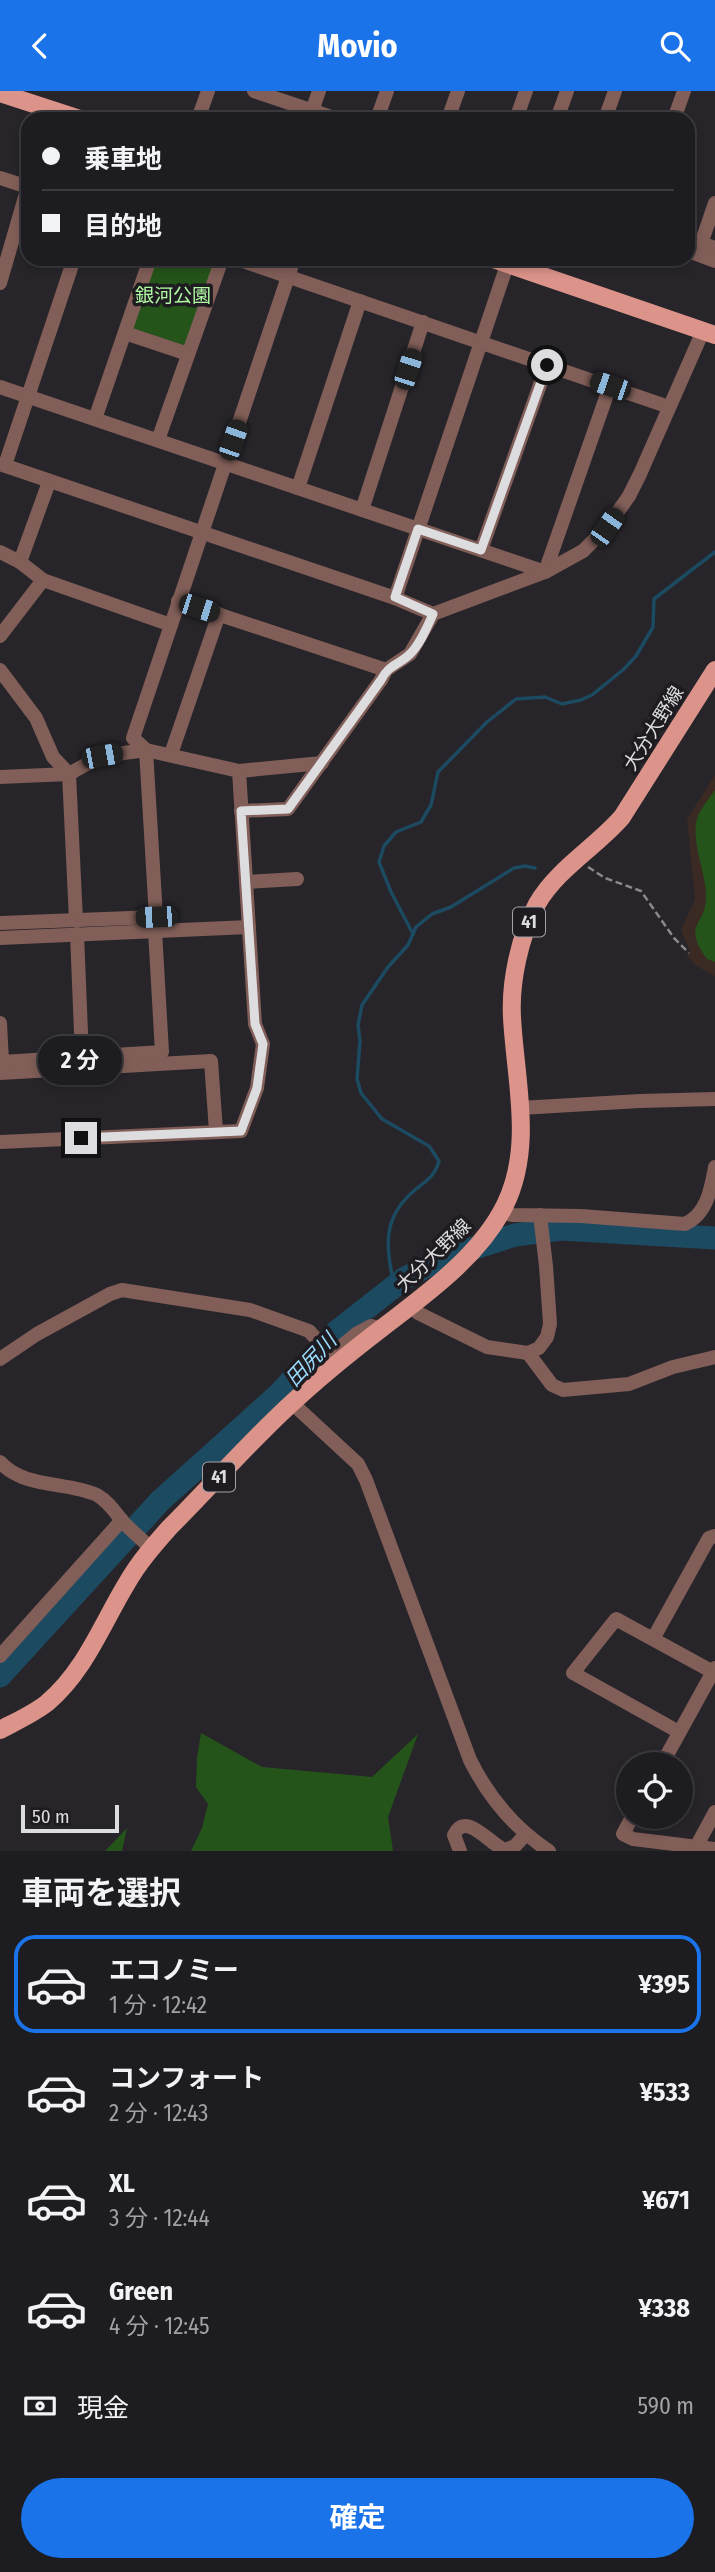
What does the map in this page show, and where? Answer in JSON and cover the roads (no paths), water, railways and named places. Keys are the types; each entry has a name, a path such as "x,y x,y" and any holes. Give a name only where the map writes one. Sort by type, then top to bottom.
{"main road":[{"path":"0,93 58,112"},
{"path":"517,266 709,333"},
{"name":"大分大野線","path":"0,1730 44,1705 76,1671 92,1649 146,1543 292,1403 411,1306 472,1251 502,1213 516,1178 521,1149 512,1016 513,990 523,941 533,914 555,880 622,817 715,670"}],"street":[{"path":"200,112 208,91"},
{"path":"254,91 315,112"},
{"path":"312,111 319,91"},
{"path":"380,112 387,91"},
{"path":"450,112 458,91"},
{"path":"518,112 526,91"},
{"path":"560,112 567,91"},
{"path":"608,112 615,91"},
{"path":"676,112 684,91"},
{"path":"0,178 21,185"},
{"path":"701,244 715,203"},
{"path":"0,283 21,211"},
{"path":"695,254 715,261"},
{"path":"72,266 2,465 395,597 433,614"},
{"path":"95,419 147,266"},
{"path":"158,440 219,266"},
{"path":"257,266 669,407"},
{"path":"0,938 156,917 146,750 133,738 293,266"},
{"path":"395,597 481,342 502,266"},
{"path":"298,488 360,301"},
{"path":"362,510 423,323"},
{"path":"125,333 188,354"},
{"path":"241,811 288,809 386,670 410,654 433,614 561,566 583,551 607,527 640,474 669,407 709,333"},
{"path":"481,550 547,365"},
{"path":"545,572 610,386"},
{"path":"0,387 545,572"},
{"path":"20,562 49,482"},
{"path":"0,552 20,562 43,580 171,625"},
{"path":"0,636 43,580"},
{"path":"178,601 386,670"},
{"path":"171,754 219,614"},
{"path":"0,670 29,705 53,757 69,773 82,1057"},
{"path":"0,777 69,773 102,756 146,750 239,771 321,763"},
{"path":"0,1142 241,1131 257,1088 263,1044 255,1024 239,771"},
{"path":"246,882 298,879"},
{"path":"0,923 155,931 249,927"},
{"path":"0,1023 2,1062 162,1052 155,931"},
{"path":"0,1073 211,1061 216,1131"},
{"path":"520,1108 715,1099"},
{"path":"502,1213 685,1224 695,1219 706,1203 715,1167"},
{"path":"411,1306 418,1313 487,1347 528,1353 539,1347 547,1337 550,1324 540,1215"},
{"path":"0,1360 37,1333 122,1290 250,1311 311,1333 331,1355 356,1334 371,1326 380,1329"},
{"path":"528,1353 552,1385 563,1390 629,1384 673,1367 715,1357"},
{"path":"292,1403 358,1464 470,1760 492,1798 526,1834 549,1851"},
{"path":"1,1465 30,1479 97,1496 114,1508 123,1521 146,1543"},
{"path":"0,1656 123,1521"},
{"path":"653,1639 709,1538 715,1536"},
{"path":"668,1752 714,1671 616,1619 573,1674 679,1732"},
{"path":"696,1847 715,1812"},
{"path":"460,1851 454,1835 463,1825 471,1826 506,1850 517,1845 526,1834"},
{"path":"626,1829 623,1834 633,1839 715,1849"}],"waterway":[{"path":"413,934 379,862 384,846 396,832 421,822 431,805 438,772 487,722 516,699 545,697 562,704 592,695 636,656 653,627 654,599 715,552"},
{"path":"394,1287 388,1247 391,1223 404,1201 430,1178 439,1161 429,1146 382,1119 361,1093 357,1079 360,1041 358,1025 362,1005 388,967 408,945 416,927 432,914 451,907 514,868 535,868"},
{"name":"田尻川","path":"0,1676 160,1501 279,1394 336,1332 405,1278 440,1259 515,1235 561,1229 715,1238"}],"park label":[{"name":"銀河公園","path":"173,295"}]}
